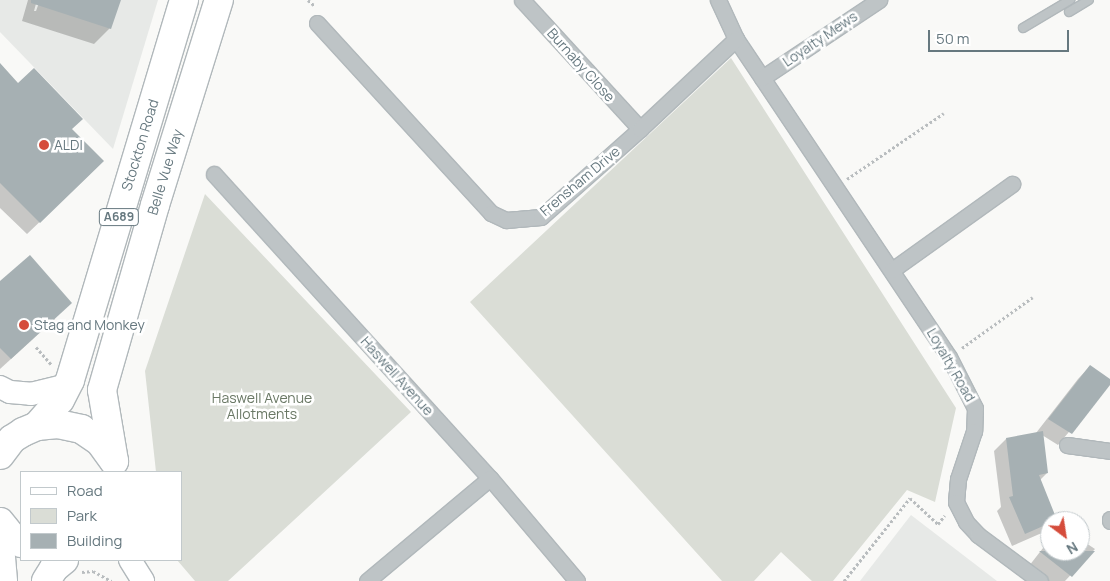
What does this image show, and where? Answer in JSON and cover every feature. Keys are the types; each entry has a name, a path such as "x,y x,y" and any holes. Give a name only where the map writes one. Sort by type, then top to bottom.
{"highway":[{"name":"Stockton Road","path":"37,426 60,400 61,376 184,0"},
{"name":"Belle Vue Way","path":"115,467 102,390 152,214 219,0"},
{"name":"A689","path":"1,449 12,439 37,426 58,424 81,429 100,442 115,467"},
{"path":"0,522 12,537 20,542"},
{"path":"0,546 4,581"},
{"path":"46,581 54,568 69,566"}],"main road":[{"path":"0,387 10,392 32,394 61,376"},
{"path":"131,561 143,581"}],"street":[{"name":"Burnaby Close","path":"522,0 640,129"},
{"name":"Loyalty Road","path":"718,0 736,39 949,357 975,408 974,430 958,479 956,502"},
{"name":"Loyalty Mews","path":"762,78 879,0"},
{"name":"Frensham Drive","path":"318,23 492,213 506,220 541,217 640,129 736,39"},
{"name":"Haswell Avenue","path":"214,174 490,478 577,581"},
{"path":"892,270 1012,184"},
{"path":"1067,445 1110,451"},
{"path":"367,581 490,478"},
{"path":"956,502 966,522 978,535 1040,581"}],"lane":[{"path":"1023,28 1070,0"},
{"path":"1069,12 1089,0"}],"path":[{"path":"835,187 944,112"},
{"path":"949,357 1033,297"},
{"path":"36,348 61,376"},
{"path":"844,581 910,498 938,524 956,502"},
{"path":"69,566 93,571 111,581"}],"shaded area":[{"path":"0,0 158,0 113,149 0,32"},
{"path":"911,515 997,581 860,581"}],"green space":[{"path":"731,58 956,408 935,502 907,490 833,581 812,581 781,552 754,581 722,581 470,302"},
{"name":"Haswell Avenue Allotments","path":"205,194 411,412 228,581 195,581 178,561 182,561 182,471 156,471 145,371"}],"building":[{"path":"31,0 121,0 111,29 31,3"},
{"name":"ALDI","path":"0,63 18,83 34,68 83,119 72,129 104,161 40,223 0,183"},
{"name":"Stag and Monkey","path":"30,255 72,303 11,359 0,348 0,281"},
{"path":"1090,365 1110,379 1110,385 1072,434 1048,419"},
{"path":"1043,431 1048,473 1039,475 1053,511 1040,511 1040,527 1025,534 1009,497 1013,496 1006,438"},
{"path":"1052,561 1086,561 1072,577"}],"place":[{"name":"ALDI","path":"44,145"},
{"name":"Stag and Monkey","path":"24,325"}]}
